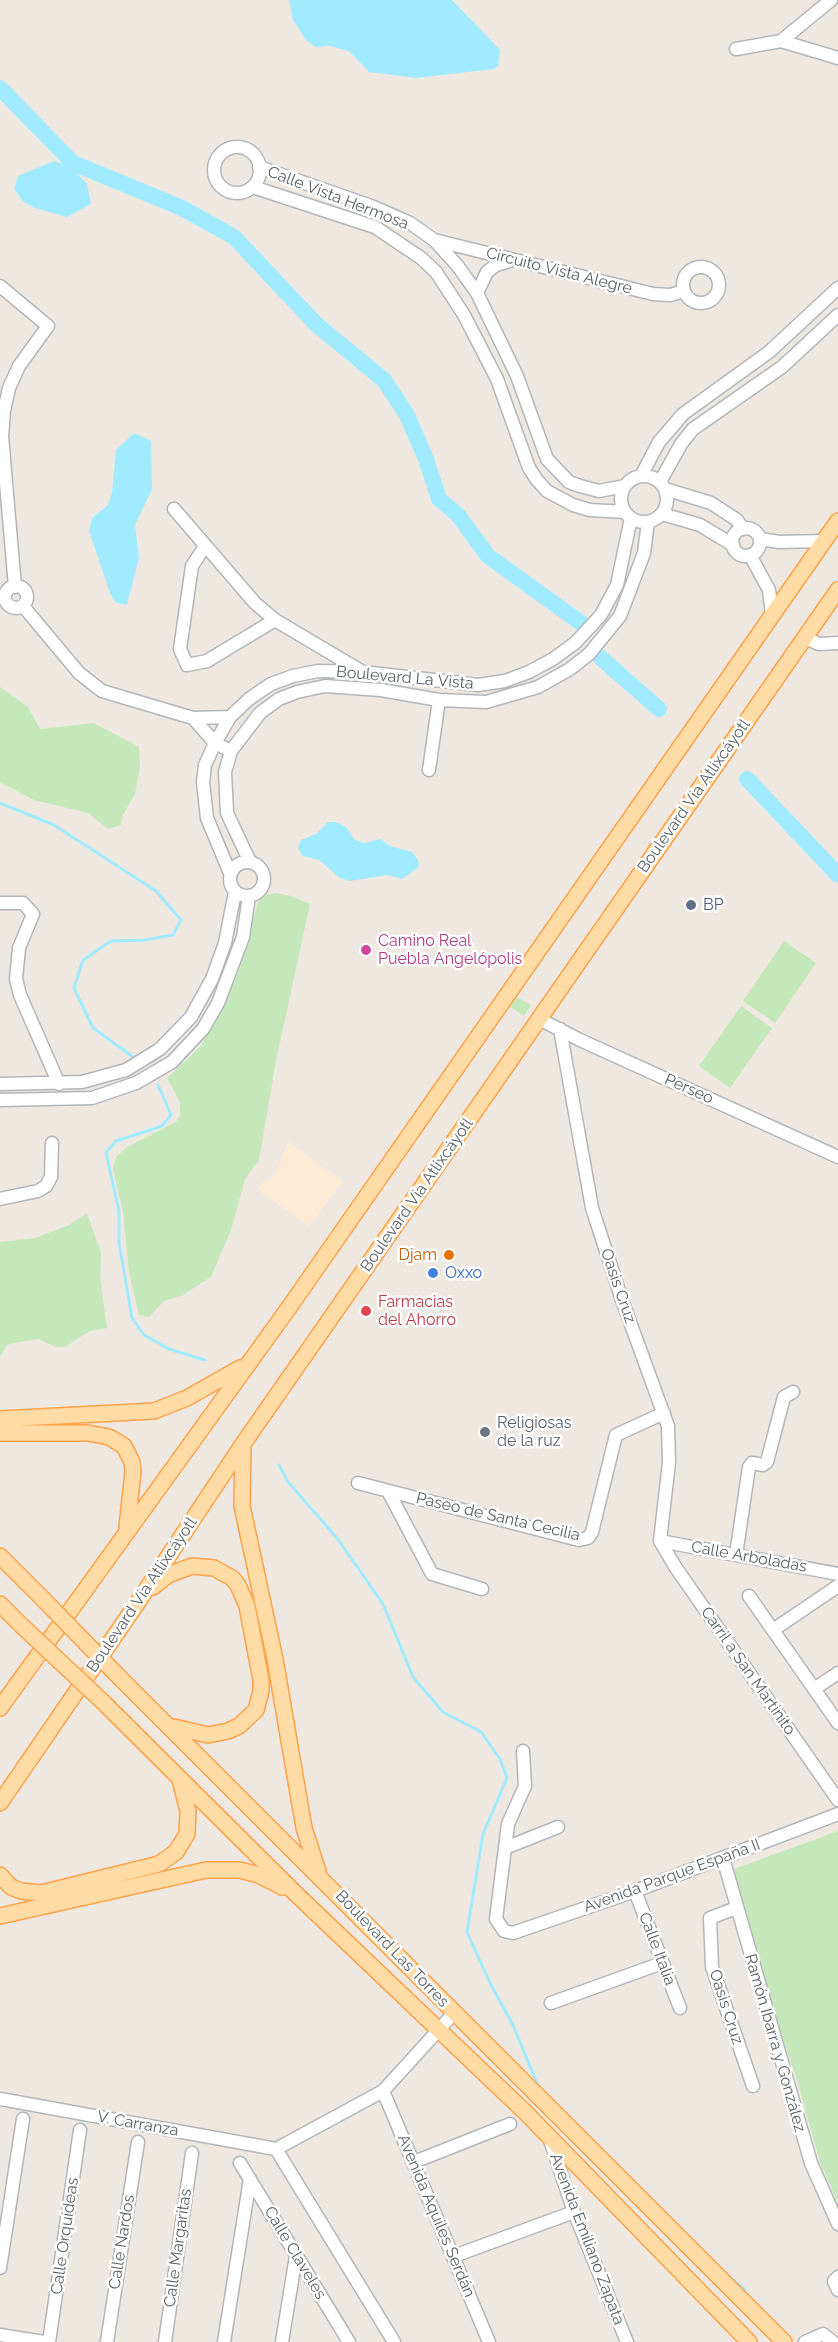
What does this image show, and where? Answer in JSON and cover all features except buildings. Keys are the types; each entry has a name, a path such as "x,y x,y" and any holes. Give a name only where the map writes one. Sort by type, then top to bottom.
{"main road":[{"path":"0,1708 248,1363 838,521"},
{"name":"Boulevard Vía Atlixcáyotl","path":"0,1811 3,1798 243,1444 541,1020 838,590"},
{"path":"0,1419 154,1411 188,1398 248,1363"},
{"path":"0,1433 88,1433 109,1437 124,1446 132,1462 133,1472 126,1532"},
{"path":"243,1444 242,1506 274,1659 304,1828 319,1874"},
{"name":"Boulevard Las Torres","path":"0,1556 784,2342"},
{"path":"138,1602 168,1575 192,1566 203,1566 224,1572 232,1578 243,1594 247,1606 261,1680 261,1691 256,1710 239,1726 217,1734 198,1734 170,1725"},
{"name":"Boulevard Las Torres","path":"0,1604 103,1702 296,1893 439,2028 749,2342"},
{"path":"0,1875 11,1887 21,1891 40,1893 149,1867 168,1859 183,1844 187,1834 188,1811 180,1780"},
{"path":"0,1916 206,1870 240,1870 259,1875 296,1893"}],"street":[{"path":"736,50 780,41 831,0"},
{"path":"780,41 838,58"},
{"path":"234,147 244,148 256,158 259,167 258,180 253,187 243,192 232,193 222,189 216,180 214,167 216,159 223,152 234,147"},
{"name":"Calle Vista Hermosa","path":"259,167 370,206 410,223 434,240 457,265 477,293 517,376 547,459 569,482 579,486 599,491 626,486"},
{"name":"Calle Vista Hermosa","path":"253,187 375,227 421,258 436,272 464,315 497,379 529,468 537,480 547,491 573,505 590,510 628,515"},
{"name":"Circuito Vista Alegre","path":"434,240 653,294 670,295 684,291"},
{"path":"477,293 487,272 496,265 513,259"},
{"path":"0,286 48,326 19,366 2,409 2,436 15,587"},
{"path":"815,309 833,319 782,367 693,429 681,444 662,485 668,498 662,514 648,522 628,515 622,494 626,486 641,476 659,442 683,414 769,352 815,309 838,288"},
{"path":"641,476 711,503 737,520 743,529"},
{"path":"174,509 255,603 275,620 363,672"},
{"path":"662,514 700,525 733,545 739,554 750,555 758,549 760,539"},
{"name":"Boulevard La Vista","path":"230,873 214,836 204,798 205,765 214,743 230,717 271,684 293,676 318,671 363,672 478,685 505,681 553,659 574,643 601,615 617,585 628,515"},
{"name":"Boulevard La Vista","path":"250,862 227,813 225,772 231,752 260,713 279,699 297,692 325,686 381,690 439,700 486,702 538,687 570,669 589,654 623,608 644,553 648,522"},
{"path":"733,545 735,535 743,529 753,530 760,539 779,542 824,541"},
{"path":"0,530 11,539"},
{"path":"205,546 192,566 180,649 187,665 207,661 275,620"},
{"path":"750,555 769,590 772,614"},
{"path":"15,587 21,588 27,596 23,606 14,608 3,603 7,592 15,587"},
{"path":"23,606 87,682 118,697 193,718 230,717"},
{"path":"805,638 819,644 838,643"},
{"path":"317,646 318,671"},
{"path":"403,694 406,676"},
{"path":"429,770 439,700"},
{"path":"193,718 214,743 231,752"},
{"path":"250,862 260,869 264,880 257,894 249,896 235,892 230,884 230,873 238,864 250,862"},
{"path":"0,1084 82,1082 126,1070 142,1062 176,1035 191,1017 212,979 225,943 235,892"},
{"path":"0,1100 92,1098 136,1083 172,1062 203,1029 218,1003 243,937 249,896"},
{"path":"0,903 23,903 33,914 19,948 16,979 20,995 59,1084"},
{"name":"Perseo","path":"541,1020 580,1041 838,1157"},
{"name":"Oasis Cruz","path":"560,1029 592,1208 622,1300 664,1413 670,1443 660,1541"},
{"path":"0,1199 38,1191 46,1186 51,1177 52,1143"},
{"path":"736,1555 749,1467 752,1463 763,1465 768,1461 784,1397 793,1392"},
{"name":"Paseo de Santa Cecilia","path":"358,1483 579,1540 588,1538 592,1532 616,1435 664,1413"},
{"path":"388,1491 432,1574 482,1589"},
{"name":"Calle Arboladas","path":"660,1541 838,1574"},
{"name":"Carril a San Martinito","path":"660,1541 676,1568 838,1800"},
{"path":"773,1630 838,1586"},
{"path":"749,1596 838,1723"},
{"path":"814,1689 838,1672"},
{"path":"523,1751 525,1786 508,1824 505,1848 558,1827"},
{"name":"Avenida Parque España II","path":"505,1848 496,1919 504,1931 513,1933 635,1891 838,1814"},
{"name":"Ramón Ibarra y González","path":"723,1858 811,2163 838,2224"},
{"name":"Calle Italia","path":"635,1891 680,2008"},
{"name":"Oasis Cruz","path":"736,1908 710,1918 712,1967 753,2086"},
{"path":"551,2003 662,1963"},
{"path":"394,2342 276,2149 383,2091 454,2013"},
{"name":"Avenida Aquiles Serdán","path":"383,2091 489,2342"},
{"name":"V. Carranza","path":"0,2099 276,2149"},
{"path":"0,2268 23,2118"},
{"path":"414,2162 510,2124"},
{"name":"Calle Orquídeas","path":"49,2342 80,2130"},
{"name":"Avenida Emiliano Zapata","path":"548,2136 574,2212 627,2342"},
{"name":"Calle Nardos","path":"107,2342 138,2142"},
{"name":"Calle Margaritas","path":"165,2342 192,2153"},
{"name":"Calle Claveles","path":"240,2163 349,2342"},
{"path":"224,2342 250,2179"},
{"path":"454,2256 574,2212"},
{"path":"282,2342 296,2256"},
{"path":"838,2277 834,2281 838,2290"},
{"path":"805,2342 823,2334 833,2342"},
{"path":"0,2335 44,2342"}],"shaded area":[{"path":"288,1142 343,1181 309,1226 258,1190 260,1185 275,1174"}],"green space":[{"path":"0,687 28,707 40,729 94,723 139,747 140,766 135,794 123,815 121,825 108,829 88,813 34,800 0,782"},
{"path":"276,893 310,904 276,1061 259,1160 245,1179 231,1230 211,1277 181,1296 164,1301 149,1317 139,1315 129,1273 123,1212 113,1169 116,1157 127,1147 176,1122 180,1115 180,1102 167,1078 200,1047 219,1016 240,968 258,902 265,895"},
{"path":"784,941 816,963 775,1023 743,1001"},
{"path":"515,996 531,1005 524,1016 509,1006"},
{"path":"741,1006 772,1028 730,1088 699,1066"},
{"path":"87,1213 101,1253 100,1277 107,1328 90,1331 64,1347 56,1347 38,1339 14,1343 7,1345 0,1357 0,1242 35,1238 67,1226"},
{"path":"838,1831 838,2203 820,2162 797,2080 754,1952 734,1869"}],"water":[{"path":"289,0 452,0 500,50 498,66 494,69 416,78 369,72 349,51 330,46 315,47 306,40 293,20"},
{"path":"54,161 70,166 87,184 91,204 67,217 35,208 23,201 14,189 18,176"},
{"path":"134,433 151,441 152,489 135,525 139,558 127,605 116,603 110,593 89,531 92,518 108,505 112,493 116,450"},
{"path":"328,822 335,822 346,827 355,840 364,843 381,839 390,846 412,852 418,860 419,867 402,879 388,875 350,881 340,878 319,860 303,856 298,848 301,840 316,834"}],"waterway":[{"path":"0,88 73,163 182,208 234,237 317,325 384,380 407,415 426,459 439,499 458,515 488,556 581,623"},
{"path":"601,658 659,709"},
{"path":"747,779 838,875"},
{"path":"0,803 54,825 156,891 181,920 173,935 145,940 111,941 83,960 74,988 93,1028 136,1059"},
{"path":"158,1085 171,1115 162,1126 116,1141 106,1153 119,1211 119,1242 132,1318 144,1335 169,1349 205,1360"},
{"path":"279,1465 288,1482 337,1538 383,1604 413,1677 443,1712 481,1732 500,1759 507,1778 483,1834 467,1932 491,1985 513,2025 538,2086"},
{"path":"726,2274 744,2289 746,2295"}],"place":[{"name":"BP","path":"691,905"},
{"name":"Camino Real Puebla Angelópolis","path":"366,950"},
{"name":"Djam","path":"449,1255"},
{"name":"Oxxo","path":"433,1273"},
{"name":"Farmacias del Ahorro","path":"366,1311"},
{"name":"Religiosas de la ruz","path":"485,1432"}]}
